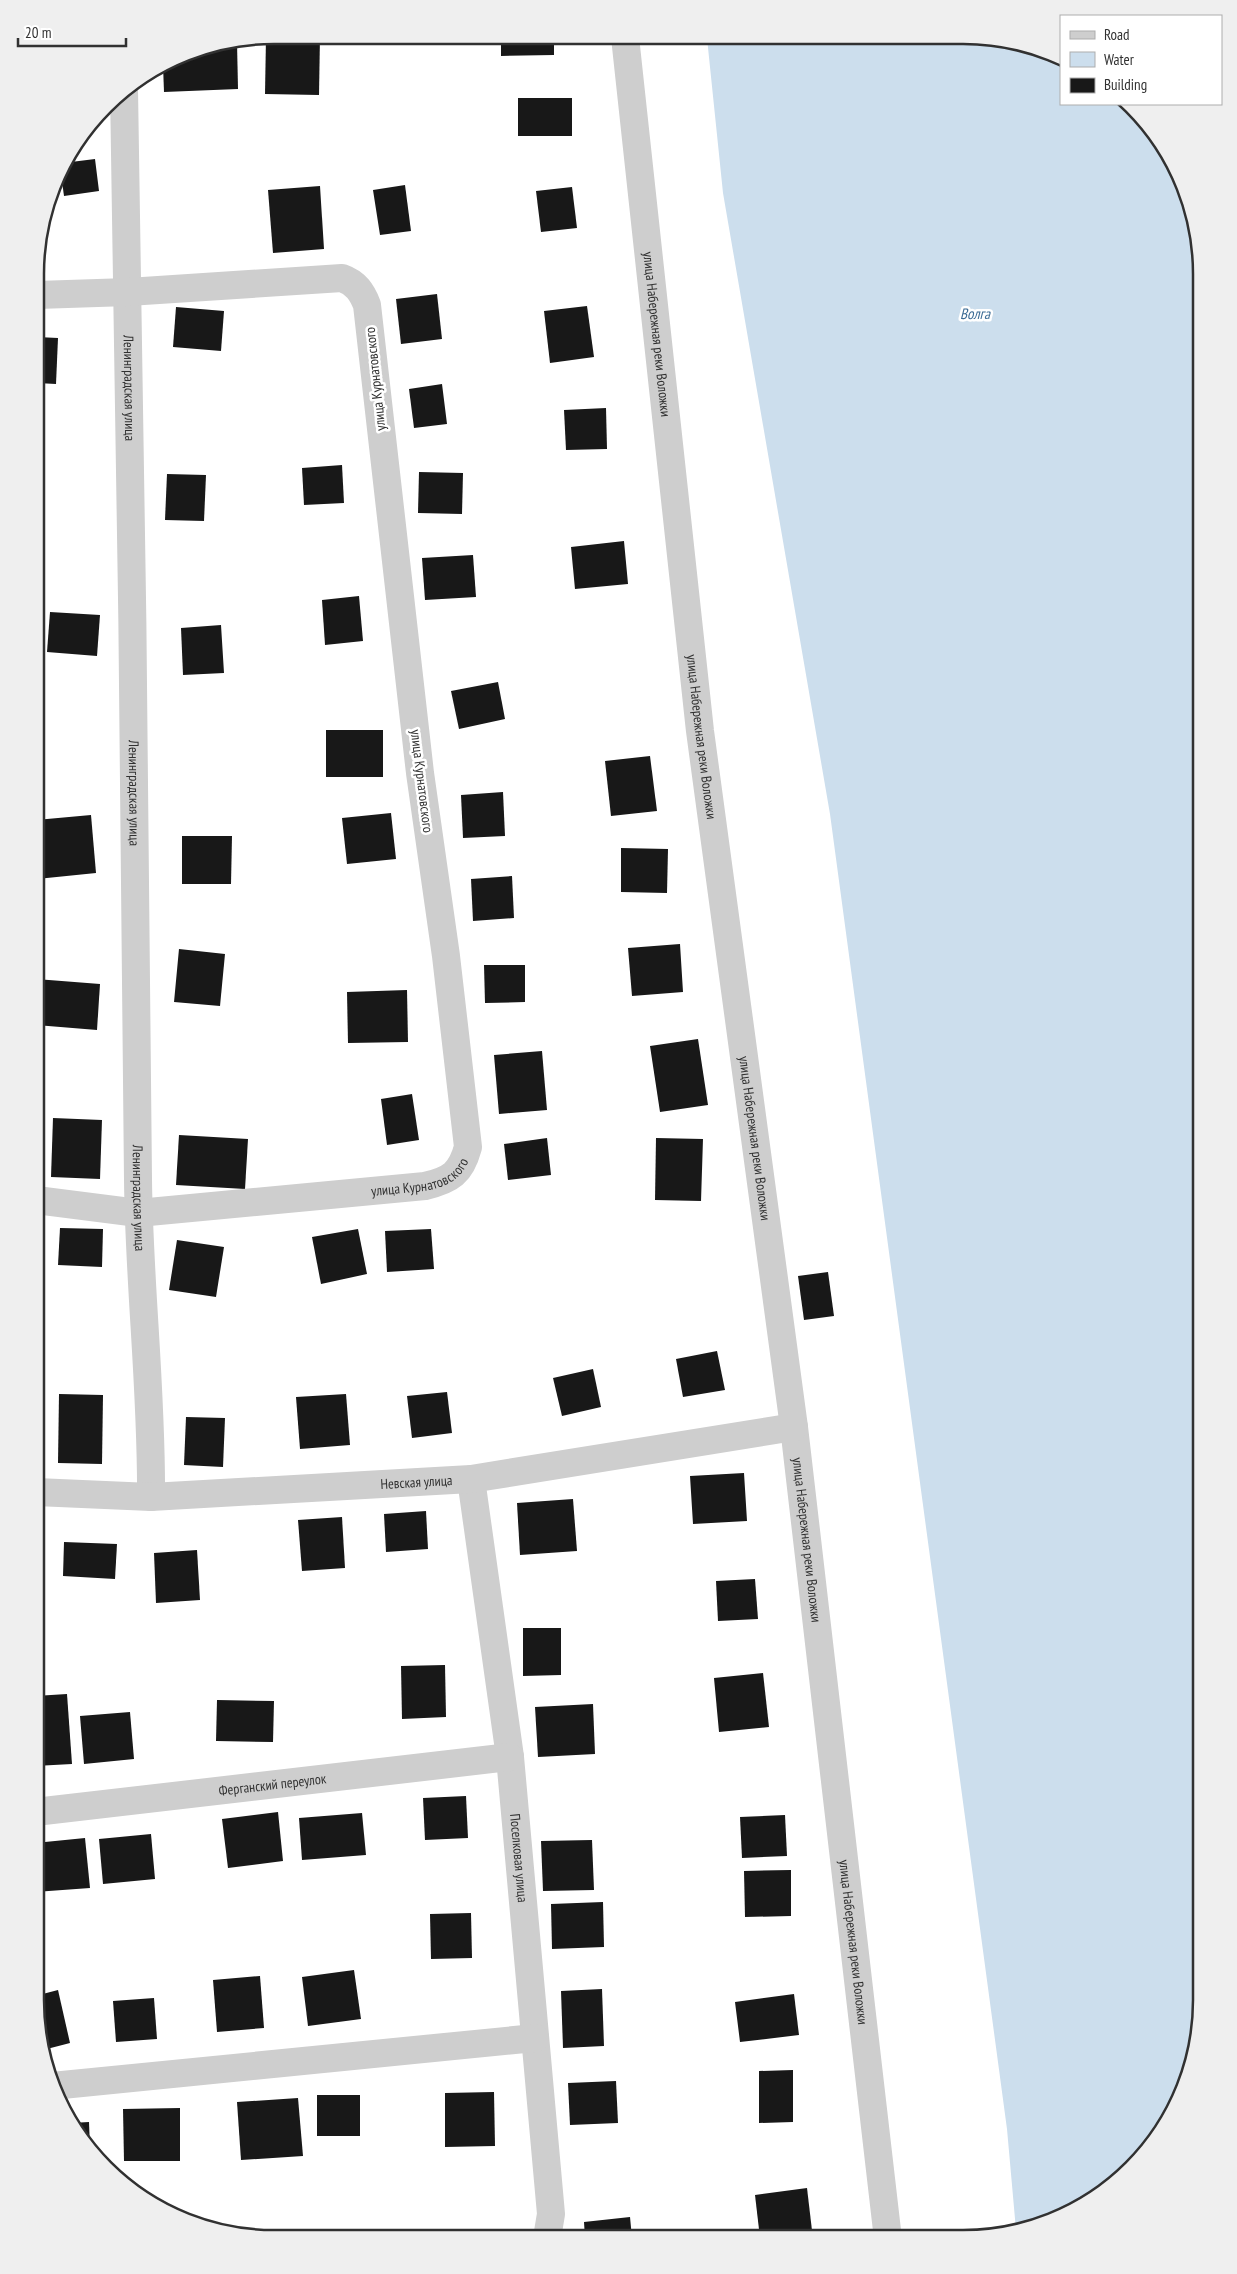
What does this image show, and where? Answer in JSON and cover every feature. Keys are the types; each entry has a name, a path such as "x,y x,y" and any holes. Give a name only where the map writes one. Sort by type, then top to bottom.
{"street":[{"name":"улица Набережная реки Воложки","path":"626,44 700,731 794,1427 887,2230"},
{"name":"Ленинградская улица","path":"124,99 138,1213 152,1432 151,1497"},
{"name":"улица Курнатовского","path":"44,295 128,292 342,278 351,282 364,296 367,305 420,773 446,956 468,1147 457,1173 442,1182 425,1186 138,1213 44,1201"},
{"name":"Невская улица","path":"44,1492 151,1497 471,1479 794,1427"},
{"name":"Поселковая улица","path":"471,1479 510,1757 551,2214 548,2230"},
{"name":"Ферганский переулок","path":"44,1811 510,1757"},
{"path":"60,2085 535,2038"}],"water":[{"name":"Волга","path":"708,44 978,44 1008,48 1060,65 1060,105 1119,105 1146,134 1170,172 1181,200 1189,229 1193,259 1193,2015 1189,2045 1176,2088 1155,2128 1136,2152 1115,2173 1091,2192 1051,2213 1015,2224 1007,2129 830,814 723,193"}],"building":[{"path":"266,44 320,44 319,95 265,94"},
{"path":"501,44 554,44 554,55 501,56"},
{"path":"237,47 238,89 164,92 163,72 200,56"},
{"path":"518,98 572,98 572,136 518,136"},
{"path":"95,159 99,191 64,196 62,183 73,162"},
{"path":"405,185 411,231 380,235 373,190"},
{"path":"320,186 324,249 273,253 268,190"},
{"path":"572,187 577,228 541,232 536,191"},
{"path":"437,294 442,339 401,344 396,299"},
{"path":"587,306 594,357 550,363 544,311"},
{"path":"176,307 224,311 221,351 173,347"},
{"path":"44,337 58,338 56,384 44,383"},
{"path":"442,384 447,424 414,428 409,389"},
{"path":"606,408 607,449 566,450 564,410"},
{"path":"342,465 344,503 304,505 302,468"},
{"path":"419,472 463,473 462,514 418,513"},
{"path":"167,474 206,475 204,521 165,520"},
{"path":"624,541 628,584 575,589 571,547"},
{"path":"473,555 476,597 425,600 422,558"},
{"path":"359,596 363,641 325,645 322,600"},
{"path":"50,612 100,615 97,656 47,652"},
{"path":"221,625 224,673 183,675 181,628"},
{"path":"498,682 505,719 459,729 451,691"},
{"path":"326,730 383,730 383,777 326,777"},
{"path":"650,756 657,811 611,816 605,761"},
{"path":"503,792 505,836 463,838 461,795"},
{"path":"391,813 396,859 347,864 342,818"},
{"path":"91,815 96,873 44,878 44,819"},
{"path":"182,836 232,836 231,884 182,884"},
{"path":"621,848 668,849 667,893 621,892"},
{"path":"512,876 514,918 473,921 471,879"},
{"path":"680,944 683,992 632,996 628,948"},
{"path":"179,949 225,954 220,1006 174,1002"},
{"path":"484,965 525,965 525,1002 485,1003"},
{"path":"44,980 100,984 97,1030 44,1026"},
{"path":"407,990 408,1042 348,1043 347,992"},
{"path":"698,1039 708,1105 660,1112 650,1046"},
{"path":"542,1051 547,1110 499,1114 494,1055"},
{"path":"412,1094 419,1140 387,1145 381,1099"},
{"path":"53,1118 102,1120 100,1179 51,1177"},
{"path":"179,1135 248,1139 245,1189 176,1185"},
{"path":"547,1138 551,1175 508,1180 504,1144"},
{"path":"656,1138 703,1139 701,1201 655,1200"},
{"path":"60,1228 103,1229 102,1267 58,1265"},
{"path":"358,1229 367,1274 321,1284 312,1237"},
{"path":"431,1229 434,1269 387,1272 385,1231"},
{"path":"177,1240 224,1247 216,1297 169,1290"},
{"path":"828,1272 834,1316 804,1320 798,1276"},
{"path":"717,1351 725,1390 683,1397 676,1359"},
{"path":"593,1369 601,1407 562,1416 553,1378"},
{"path":"447,1392 452,1433 412,1438 407,1396"},
{"path":"59,1394 103,1395 102,1464 58,1463"},
{"path":"346,1394 350,1445 300,1449 296,1397"},
{"path":"186,1417 225,1418 223,1467 184,1465"},
{"path":"744,1473 747,1521 693,1524 690,1476"},
{"path":"573,1499 577,1551 520,1555 517,1503"},
{"path":"426,1511 428,1549 386,1552 384,1514"},
{"path":"342,1517 345,1568 302,1571 298,1520"},
{"path":"64,1542 117,1544 115,1579 63,1576"},
{"path":"197,1550 200,1600 156,1603 154,1553"},
{"path":"755,1579 758,1619 718,1621 716,1581"},
{"path":"523,1628 561,1628 561,1675 523,1676"},
{"path":"445,1665 446,1717 402,1719 401,1666"},
{"path":"763,1673 769,1727 719,1732 714,1678"},
{"path":"67,1694 72,1764 44,1766 44,1695"},
{"path":"217,1700 274,1701 273,1742 216,1741"},
{"path":"593,1704 595,1754 538,1757 535,1707"},
{"path":"130,1712 134,1759 84,1764 80,1716"},
{"path":"466,1796 468,1838 425,1840 423,1798"},
{"path":"278,1812 283,1861 228,1868 222,1819"},
{"path":"362,1813 366,1855 302,1860 299,1818"},
{"path":"785,1815 787,1856 742,1858 740,1817"},
{"path":"151,1834 155,1879 103,1884 99,1839"},
{"path":"85,1838 90,1888 44,1891 44,1842"},
{"path":"592,1840 594,1890 543,1891 541,1841"},
{"path":"791,1870 791,1916 745,1917 744,1871"},
{"path":"603,1902 604,1947 552,1949 551,1904"},
{"path":"471,1913 472,1958 431,1959 430,1914"},
{"path":"354,1970 361,2019 308,2026 302,1977"},
{"path":"260,1976 264,2028 217,2032 213,1980"},
{"path":"602,1989 604,2046 563,2048 561,1991"},
{"path":"58,1990 70,2043 49,2048 44,2015 44,1994"},
{"path":"794,1994 799,2035 740,2042 735,2002"},
{"path":"154,1998 157,2039 116,2042 113,2001"},
{"path":"793,2070 793,2122 759,2123 759,2071"},
{"path":"616,2081 618,2123 570,2125 568,2083"},
{"path":"494,2092 495,2146 445,2147 445,2093"},
{"path":"317,2095 360,2095 360,2136 317,2136"},
{"path":"298,2098 303,2156 241,2160 237,2102"},
{"path":"180,2108 180,2161 124,2161 123,2109"},
{"path":"89,2122 90,2138 82,2128 79,2123"},
{"path":"807,2188 812,2230 759,2230 755,2195"},
{"path":"630,2217 631,2230 584,2230 584,2222"}]}
